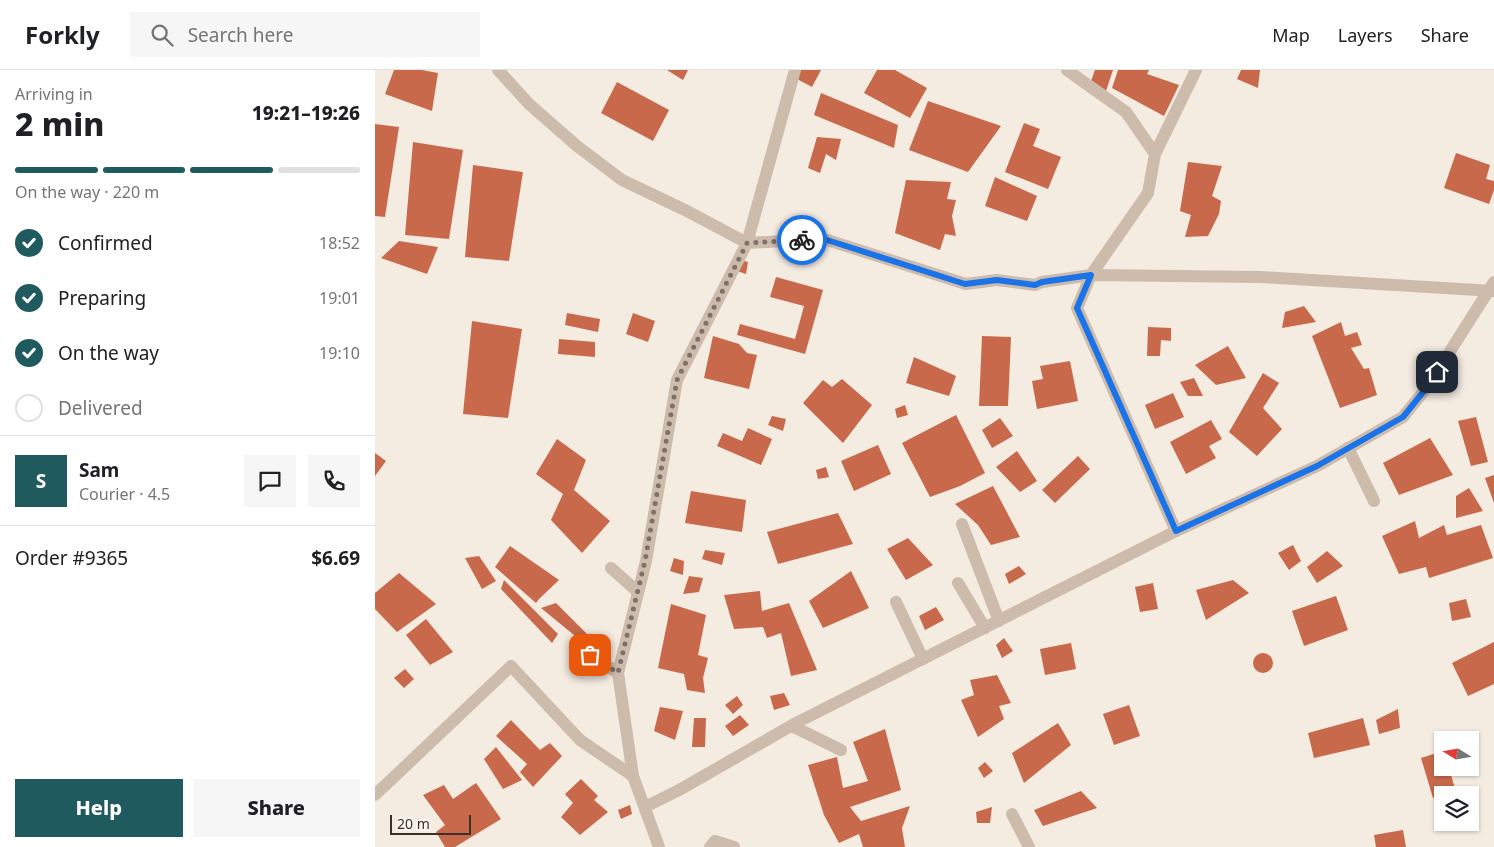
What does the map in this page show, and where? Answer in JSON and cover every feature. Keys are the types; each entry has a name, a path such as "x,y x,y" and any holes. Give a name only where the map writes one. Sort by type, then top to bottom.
{"street":[{"path":"498,70 529,104 577,146 622,180 687,211 747,243 824,239 965,284 997,280 1035,285 1042,282 1091,275 1260,277 1492,288"},
{"path":"659,847 633,776 618,673 645,561 677,380 747,243 795,70"},
{"path":"1067,70 1126,112 1155,154"},
{"path":"1176,531 1077,308 1091,275 1148,193 1155,154 1197,70"},
{"path":"645,807 681,789 792,726 1176,531 1317,466 1403,417 1428,386 1492,288"},
{"path":"1348,448 1374,501"},
{"path":"962,524 999,621"},
{"path":"611,568 638,592"},
{"path":"957,584 985,628"},
{"path":"896,602 923,659"},
{"path":"576,646 618,673"},
{"path":"375,795 511,666 579,740 633,776"},
{"path":"792,726 841,750"},
{"path":"1012,814 1029,847"},
{"path":"710,847 715,841 734,847"}],"building":[{"path":"394,70 422,70 438,73 432,111 385,94"},
{"path":"667,70 688,70 683,80"},
{"path":"801,70 821,70 812,87 797,79"},
{"path":"877,70 895,70 927,88 910,118 864,93"},
{"path":"1095,70 1113,70 1106,91 1091,81"},
{"path":"1118,70 1149,70 1147,74 1179,85 1164,116 1112,88"},
{"path":"1241,70 1260,70 1258,88 1237,79"},
{"path":"617,82 669,110 653,141 601,113"},
{"path":"821,93 898,125 894,148 814,115"},
{"path":"928,101 1001,126 968,172 909,150"},
{"path":"1024,123 1040,129 1033,146 1061,157 1048,189 1005,172"},
{"path":"375,124 399,127 385,217 375,216"},
{"path":"817,137 841,139 836,160 826,154 820,173 808,168"},
{"path":"413,142 463,150 449,239 405,235"},
{"path":"1456,153 1490,165 1486,179 1494,181 1494,190 1489,204 1444,188"},
{"path":"1188,162 1222,166 1212,196 1221,201 1219,214 1208,236 1185,237 1191,215 1180,211"},
{"path":"473,165 523,172 509,261 465,257"},
{"path":"995,177 1037,196 1027,221 985,206"},
{"path":"906,180 951,182 947,199 956,200 952,216 956,236 945,234 940,250 895,233"},
{"path":"399,241 438,247 427,274 381,258"},
{"path":"740,260 748,262 746,274 737,271"},
{"path":"776,277 823,290 805,354 737,335 740,324 795,339 804,306 770,297"},
{"path":"1304,306 1316,322 1282,328 1285,312"},
{"path":"567,313 600,319 598,332 565,325"},
{"path":"633,313 655,321 648,342 626,334"},
{"path":"472,321 522,329 508,418 463,414"},
{"path":"1341,322 1345,336 1357,332 1362,345 1351,348 1364,369 1369,368 1377,395 1340,408 1312,336"},
{"path":"1148,327 1171,328 1171,341 1161,340 1160,356 1147,356"},
{"path":"713,336 739,344 747,353 757,355 749,389 704,378"},
{"path":"982,336 1011,337 1008,406 979,406"},
{"path":"559,339 595,342 595,357 558,354"},
{"path":"1228,346 1246,378 1216,385 1195,365"},
{"path":"914,357 956,376 949,396 906,383"},
{"path":"1070,361 1078,401 1037,409 1032,381 1043,379 1040,366"},
{"path":"1263,373 1279,383 1263,408 1282,429 1257,456 1229,432"},
{"path":"1194,378 1203,396 1188,396 1180,382"},
{"path":"842,379 872,405 843,443 803,403 823,380 832,387"},
{"path":"1173,393 1184,417 1155,429 1145,405"},
{"path":"905,405 908,415 897,418 895,409"},
{"path":"956,415 985,473 960,486 930,497 902,443"},
{"path":"772,416 786,419 783,431 768,425"},
{"path":"1476,417 1488,462 1471,466 1458,421"},
{"path":"1000,418 1013,436 992,448 982,430"},
{"path":"1211,420 1222,439 1209,446 1216,458 1186,474 1170,442"},
{"path":"748,428 772,439 761,465 717,446 723,433 742,441"},
{"path":"1430,438 1453,475 1399,495 1383,463"},
{"path":"557,439 586,460 574,490 610,521 582,553 551,520 563,494 536,474"},
{"path":"878,445 891,474 854,491 841,461"},
{"path":"1017,451 1037,481 1020,492 996,467"},
{"path":"375,453 386,461 375,476"},
{"path":"1078,456 1090,469 1055,503 1042,490"},
{"path":"826,467 829,477 818,479 816,470"},
{"path":"1494,475 1494,503 1485,478"},
{"path":"993,486 1020,537 991,545 978,525 955,504"},
{"path":"1469,488 1483,511 1456,518 1456,496"},
{"path":"691,491 746,500 742,532 685,523"},
{"path":"838,513 853,544 778,564 767,532"},
{"path":"1415,521 1419,538 1444,525 1447,535 1481,525 1493,558 1429,578 1426,567 1399,574 1382,536"},
{"path":"908,538 933,565 906,580 887,549"},
{"path":"1293,545 1301,561 1289,570 1278,553"},
{"path":"510,546 559,580 536,603 495,567"},
{"path":"705,550 725,553 722,565 702,559"},
{"path":"1327,551 1343,566 1317,583 1307,567"},
{"path":"479,556 496,581 482,589 465,558"},
{"path":"674,558 684,561 683,575 670,571"},
{"path":"1019,566 1026,574 1009,584 1005,574"},
{"path":"851,571 869,608 823,628 809,601"},
{"path":"399,573 436,604 397,632 375,609 375,593"},
{"path":"689,576 703,578 699,592 683,594"},
{"path":"504,580 558,634 552,643 501,589"},
{"path":"1233,580 1249,593 1206,620 1196,590"},
{"path":"1153,583 1158,609 1140,612 1135,587"},
{"path":"760,591 762,611 789,603 817,670 791,676 781,633 767,638 763,627 734,629 724,595"},
{"path":"1336,596 1348,630 1304,646 1292,611"},
{"path":"1466,599 1471,617 1452,621 1449,603"},
{"path":"556,603 589,636 580,640 541,608"},
{"path":"671,604 706,615 698,655 708,658 703,678 705,693 687,690 684,674 658,668"},
{"path":"936,607 944,620 925,630 919,616"},
{"path":"426,619 453,652 430,665 406,635"},
{"path":"1004,638 1013,651 1002,658 996,645"},
{"path":"1494,642 1494,684 1468,696 1452,663"},
{"path":"1071,643 1076,669 1045,675 1040,649"},
{"path":"1263,653 1270,656 1273,663 1270,670 1263,673 1256,670 1253,663 1256,656"},
{"path":"405,669 414,679 404,688 394,678"},
{"path":"997,675 1011,703 999,706 1004,719 978,737 961,700 974,695 970,680"},
{"path":"784,693 790,705 774,710 770,696"},
{"path":"737,696 743,705 733,714 725,705"},
{"path":"1129,705 1140,736 1114,745 1103,714"},
{"path":"660,707 683,711 675,740 654,731"},
{"path":"1398,709 1400,728 1379,734 1376,720"},
{"path":"740,715 749,725 733,736 725,726"},
{"path":"694,718 706,718 705,747 692,747"},
{"path":"1363,718 1370,745 1314,758 1308,733"},
{"path":"511,720 540,750 550,743 562,756 533,787 520,772 527,764 496,736"},
{"path":"1058,723 1071,745 1024,783 1012,753"},
{"path":"885,729 901,790 850,807 861,821 910,806 902,828 905,847 863,847 859,834 839,843 824,815 808,765 837,757 843,788 868,781 853,742"},
{"path":"496,747 522,780 503,789 484,759"},
{"path":"1434,754 1434,776 1451,776 1454,786 1434,786 1433,798 1421,758"},
{"path":"985,762 993,771 984,778 978,768"},
{"path":"581,779 598,796 594,800 608,812 580,835 561,817 573,803 565,794"},
{"path":"476,783 501,819 455,847 445,847 436,832 445,825 423,795 444,785 453,799"},
{"path":"1081,791 1097,808 1043,826 1034,810"},
{"path":"630,805 632,814 621,819 618,810"},
{"path":"992,807 990,823 977,823 976,812"},
{"path":"1403,830 1406,847 1376,847 1374,835"}],"way so far":[{"path":"590,655 618,673 645,561 677,380 747,243 802,240"}],"route":[{"path":"802,240 824,239 965,284 997,280 1035,285 1042,282 1091,275 1077,308 1176,531 1317,466 1403,417 1437,372"}]}
